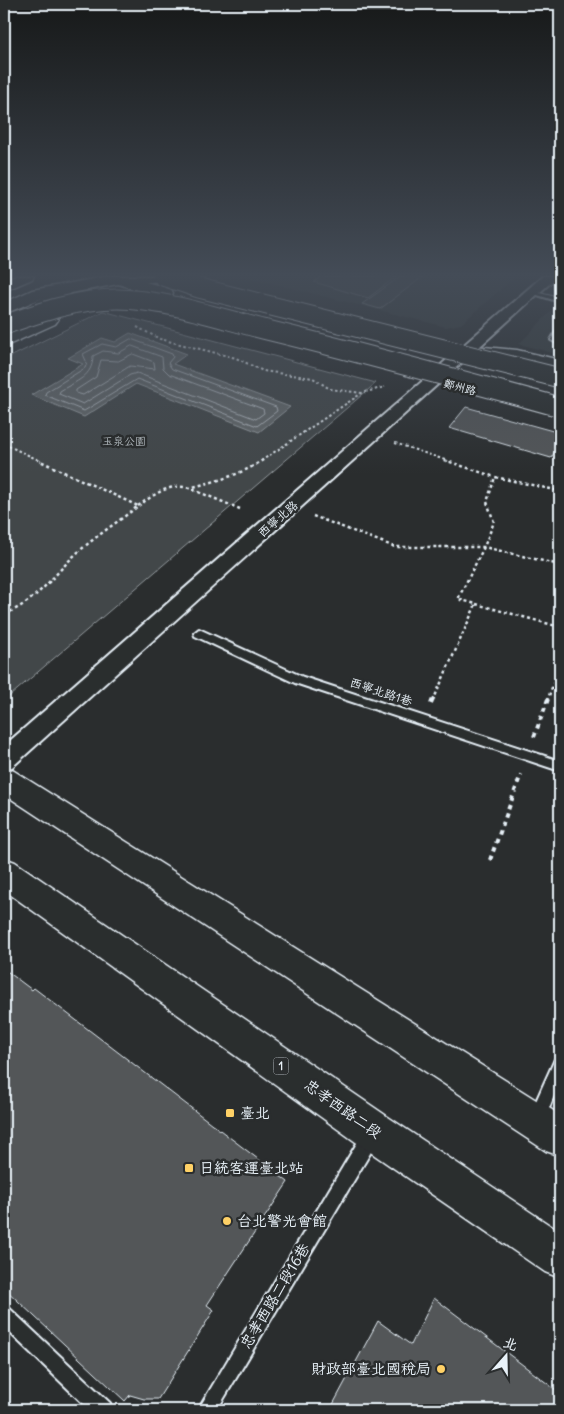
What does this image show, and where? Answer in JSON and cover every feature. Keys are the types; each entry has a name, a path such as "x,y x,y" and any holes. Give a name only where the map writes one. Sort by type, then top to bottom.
{"main road":[{"name":"鄭州路","path":"285,342 560,414"},
{"path":"319,342 560,407"},
{"path":"377,342 560,392"},
{"path":"415,342 560,378"},
{"path":"430,342 466,351 517,355 560,366"},
{"path":"4,779 548,1129"},
{"name":"忠孝西路二段","path":"4,872 374,1131 560,1257"}],"street":[{"name":"西寧北路","path":"4,760 476,342"}],"lane":[{"name":"西寧北路1巷","path":"199,633 299,680 560,766"},
{"path":"548,1129 560,1064"},
{"name":"忠孝西路二段16巷","path":"206,1410 374,1131"},
{"path":"4,1315 103,1410"}],"path":[{"path":"172,342 236,358 264,371 312,378 330,389 362,393"},
{"path":"188,488 230,478 246,470 362,393 388,386"},
{"path":"373,435 496,477 560,491"},
{"path":"4,444 138,506"},
{"path":"496,477 487,502 494,522 484,547 458,599 560,627"},
{"path":"4,614 26,605 77,553 138,506 166,488 174,485 188,488 240,509"},
{"path":"292,507 395,547 484,547 560,565"},
{"path":"424,721 476,604"}],"shaded area":[{"path":"521,342 560,342 560,355 519,344"}],"green space":[{"name":"玉泉公園","path":"40,342 220,342 376,383 4,701 4,360"}],"water":[{"path":"95,342 154,342 187,354 173,364 290,407 259,432 136,384 84,417 31,395 83,364 68,358"}],"building":[{"path":"466,407 560,433 560,444 551,458 449,428"},
{"path":"4,969 32,990 34,988 288,1182 207,1305 214,1310 158,1399 144,1399 130,1395 125,1401 4,1288"},
{"name":"財政部臺北國稅局","path":"434,1298 560,1393 560,1410 330,1410 378,1321 411,1345"}],"place":[{"name":"臺北","path":"230,1113"},
{"name":"日統客運臺北站","path":"189,1168"},
{"name":"台北警光會館","path":"227,1221"},
{"name":"財政部臺北國稅局","path":"441,1369"}]}
